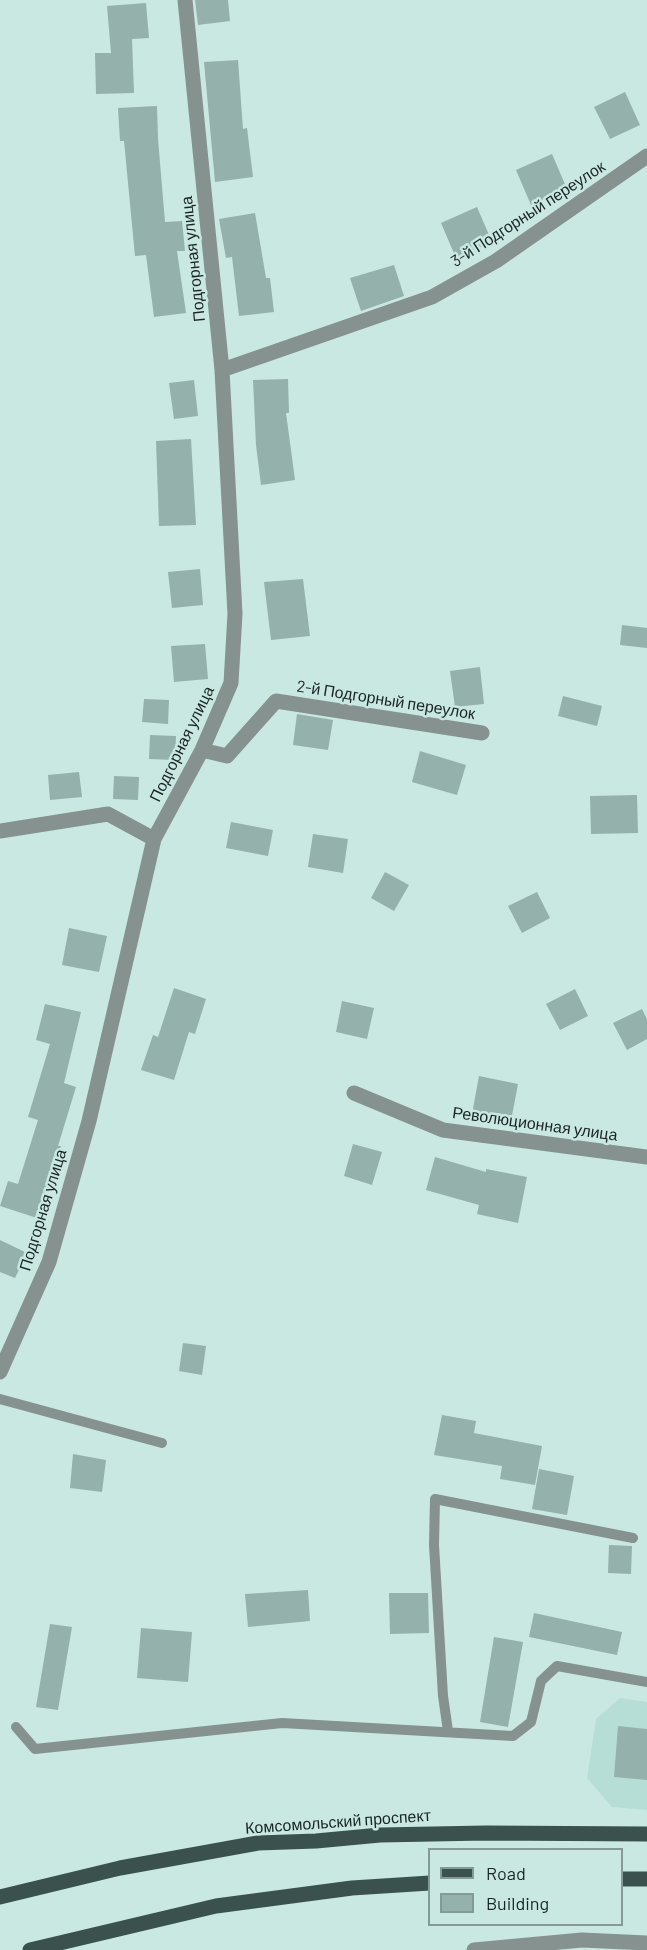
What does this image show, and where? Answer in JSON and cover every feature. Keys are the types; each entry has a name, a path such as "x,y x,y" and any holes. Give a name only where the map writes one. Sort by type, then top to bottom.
{"main road":[{"name":"Комсомольский проспект","path":"0,1897 120,1868 258,1843 316,1841 392,1834 647,1834"},
{"path":"623,1879 647,1878"},
{"path":"30,1950 216,1906 352,1888 428,1883"}],"street":[{"name":"Подгорная улица","path":"0,1372 49,1262 89,1121 154,839 202,750 231,683 234,626 222,370 185,0"},
{"name":"3-й Подгорный переулок","path":"222,370 432,297 496,261 647,156"},
{"name":"2-й Подгорный переулок","path":"202,750 227,756 276,701 482,733"},
{"path":"0,831 108,814 154,839"},
{"name":"Революционная улица","path":"354,1093 443,1130 647,1157"},
{"path":"474,1950 582,1940 647,1943"}],"lane":[{"path":"0,1400 162,1443"},
{"path":"448,1731 443,1696 435,1557 435,1499 633,1538"},
{"path":"16,1727 35,1749 282,1724 513,1736 531,1722 541,1681 557,1666 647,1682"}],"shaded area":[{"path":"620,1698 647,1702 647,1810 612,1807 587,1778 596,1719"}],"building":[{"path":"195,0 228,0 230,21 198,25"},
{"path":"146,3 149,38 132,39 134,93 96,94 95,53 111,53 107,6"},
{"path":"238,60 243,129 247,128 253,177 215,182 204,62"},
{"path":"625,92 640,125 610,139 594,107"},
{"path":"157,106 165,222 182,221 185,251 177,251 186,313 154,317 146,255 135,256 124,141 120,141 118,108"},
{"path":"552,154 567,189 531,205 516,170"},
{"path":"477,207 492,242 456,258 441,223"},
{"path":"255,213 266,278 270,278 274,312 239,316 232,257 226,258 219,219"},
{"path":"394,265 404,296 361,311 350,278"},
{"path":"288,379 289,413 286,413 295,480 261,485 256,445 253,380"},
{"path":"194,380 198,416 174,419 169,383"},
{"path":"191,439 196,525 159,526 156,441"},
{"path":"200,569 203,605 172,608 168,572"},
{"path":"303,579 310,636 271,640 264,582"},
{"path":"622,625 647,628 647,648 620,645"},
{"path":"205,644 208,679 174,682 171,646"},
{"path":"480,667 484,704 455,707 450,671"},
{"path":"563,696 602,706 597,726 558,716"},
{"path":"144,699 169,700 168,724 142,722"},
{"path":"297,714 333,720 328,750 293,745"},
{"path":"150,735 176,736 175,760 149,759"},
{"path":"420,751 466,765 457,795 412,782"},
{"path":"79,772 82,797 50,800 48,775"},
{"path":"114,776 139,777 138,800 113,799"},
{"path":"637,795 638,833 591,834 590,796"},
{"path":"231,822 273,830 268,856 226,848"},
{"path":"313,834 348,839 343,873 308,867"},
{"path":"385,872 409,885 394,911 371,898"},
{"path":"537,892 550,918 522,933 508,906"},
{"path":"69,928 107,936 99,972 62,965"},
{"path":"174,988 206,999 195,1034 189,1032 174,1080 141,1070 153,1035 158,1037"},
{"path":"575,989 588,1016 560,1030 546,1004"},
{"path":"342,1001 374,1008 367,1039 336,1032"},
{"path":"45,1004 81,1012 64,1083 76,1087 58,1146 61,1146 37,1218 0,1206 8,1181 18,1184 38,1120 28,1117 50,1044 36,1040"},
{"path":"642,1009 647,1019 647,1039 627,1050 613,1023"},
{"path":"479,1076 518,1084 511,1121 472,1114"},
{"path":"353,1144 382,1152 372,1185 344,1176"},
{"path":"435,1157 486,1172 486,1169 527,1177 518,1223 477,1214 479,1205 426,1190"},
{"path":"0,1240 27,1253 15,1278 0,1272"},
{"path":"183,1343 206,1346 202,1375 179,1371"},
{"path":"442,1415 476,1421 474,1433 542,1446 535,1485 500,1479 502,1466 434,1455"},
{"path":"73,1454 106,1460 102,1492 70,1488"},
{"path":"539,1469 574,1476 567,1515 532,1509"},
{"path":"609,1545 632,1546 631,1574 608,1573"},
{"path":"308,1590 310,1621 248,1627 245,1594"},
{"path":"389,1593 428,1593 429,1633 390,1634"},
{"path":"534,1613 622,1632 617,1655 529,1637"},
{"path":"50,1624 72,1627 58,1710 36,1707"},
{"path":"141,1628 192,1632 188,1682 137,1678"},
{"path":"494,1637 523,1642 508,1727 480,1722"},
{"path":"618,1726 647,1729 647,1780 614,1777"}]}
